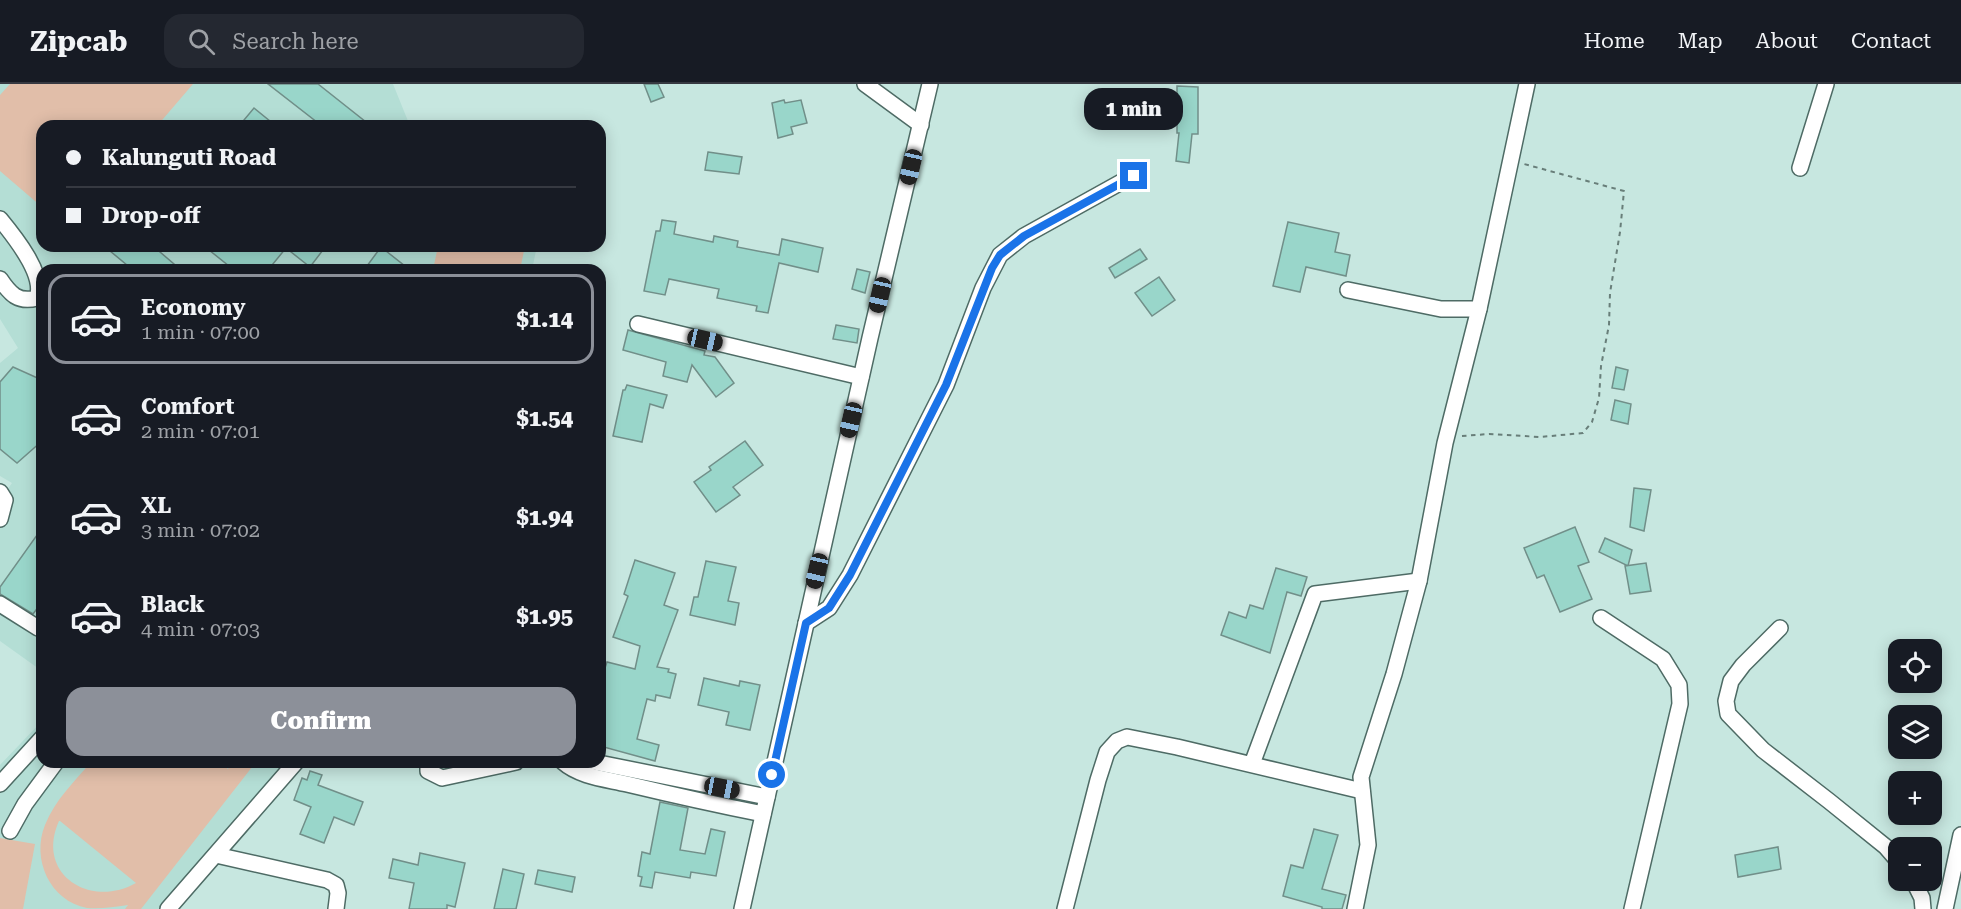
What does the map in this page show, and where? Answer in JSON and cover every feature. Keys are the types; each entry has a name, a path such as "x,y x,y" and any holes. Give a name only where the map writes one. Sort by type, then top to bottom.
{"street":[{"path":"865,84 921,125"},
{"path":"742,909 861,377 930,84"},
{"path":"1355,909 1368,845 1361,777 1394,674 1419,581 1446,443 1479,309 1527,84"},
{"path":"1800,168 1826,84"},
{"path":"806,623 829,608 850,575 946,385 983,288 1000,255 1024,236 1134,176"},
{"path":"0,219 15,237 36,274"},
{"path":"0,279 9,294 18,299 36,298"},
{"path":"1348,290 1441,309 1479,309"},
{"path":"638,324 861,377"},
{"path":"0,492 5,500 0,519"},
{"path":"1252,764 1315,594 1419,581"},
{"path":"0,604 36,628"},
{"path":"1601,618 1663,658 1679,685 1680,704 1632,909"},
{"path":"1780,628 1743,665 1731,681 1726,701 1728,714 1763,750 1838,807 1888,849"},
{"path":"1065,909 1107,752 1117,741 1127,737 1362,791"},
{"path":"0,784 36,745"},
{"path":"606,764 767,797"},
{"path":"10,831 25,804 52,768"},
{"path":"168,909 291,768"},
{"path":"428,768 428,771 442,778 488,768"},
{"path":"570,768 678,797 763,814"},
{"path":"1945,909 1961,835"},
{"path":"216,855 327,880 336,885 338,893 336,909"},
{"path":"1918,891 1923,909"}],"path":[{"path":"1446,443 1462,436 1489,434 1540,437 1583,433 1593,422 1599,398 1601,366 1610,325 1610,293 1624,191 1510,160"}],"shaded area":[{"path":"0,84 393,84 408,120 36,120 36,252 536,252 533,264 36,264 36,667 0,641 0,500 12,483 0,476 0,363 18,348 0,319"},
{"path":"10,84 193,84 162,120 36,120 36,202 0,171 0,95"},
{"path":"437,252 524,252 521,264 434,264"},
{"path":"36,727 36,768 281,768 164,909 0,909 0,765"},
{"path":"86,768 251,768 141,909 125,909 128,905 87,908 74,904 54,888 47,877 40,851 41,838 49,816 59,799","holes":["59,821 136,883 119,890 101,892 85,889 71,882 61,871 54,857 54,840"]},
{"path":"0,838 35,844 23,909 0,909"}],"building":[{"path":"268,84 318,84 363,120 314,120"},
{"path":"644,84 658,84 664,97 651,102"},
{"path":"1177,86 1198,87 1198,134 1192,134 1189,163 1176,161 1179,133 1177,133"},
{"path":"784,100 785,103 801,100 807,123 791,127 793,134 778,138 772,103"},
{"path":"254,108 269,120 244,120"},
{"path":"708,152 742,157 739,174 705,170"},
{"path":"662,220 676,222 674,234 713,242 714,236 738,241 737,247 779,255 782,239 823,248 818,272 779,263 768,313 756,311 757,306 717,298 719,289 669,279 665,295 644,291 656,231 660,231"},
{"path":"1288,222 1339,233 1335,252 1350,255 1346,276 1306,267 1300,292 1273,286"},
{"path":"1140,249 1147,259 1115,278 1109,268"},
{"path":"111,252 160,252 174,264 126,264"},
{"path":"212,252 283,252 273,264 226,264"},
{"path":"291,252 321,252 312,264 306,264"},
{"path":"377,252 387,252 402,264 368,264"},
{"path":"857,269 870,272 865,293 852,289"},
{"path":"1159,277 1175,300 1152,316 1135,293"},
{"path":"836,325 859,329 857,343 833,339"},
{"path":"628,330 705,351 704,355 715,357 734,383 716,397 692,365 687,382 663,376 666,362 623,350"},
{"path":"13,367 36,377 36,446 17,463 0,449 0,382"},
{"path":"1616,367 1628,370 1624,390 1612,388"},
{"path":"627,385 667,395 663,408 650,404 642,442 613,436 623,390"},
{"path":"1615,400 1631,404 1628,424 1611,420"},
{"path":"745,441 763,465 733,487 740,495 716,512 694,482 711,470 709,467"},
{"path":"1634,488 1651,490 1644,531 1630,527"},
{"path":"1575,527 1589,562 1578,566 1592,599 1560,612 1544,575 1537,578 1524,548"},
{"path":"36,536 36,610 33,614 0,594 0,587"},
{"path":"1605,538 1632,550 1628,566 1599,552"},
{"path":"635,560 675,573 664,605 678,610 657,667 669,669 668,672 676,674 670,698 656,695 655,701 647,699 637,739 659,745 655,761 606,748 607,662 635,669 640,646 613,637 628,596 624,594"},
{"path":"706,561 736,567 728,601 739,603 735,625 690,615 694,597 698,597"},
{"path":"1646,563 1651,591 1630,594 1625,566"},
{"path":"1276,568 1307,577 1301,596 1287,592 1270,653 1221,635 1229,612 1246,618 1250,605 1263,609"},
{"path":"704,678 739,686 740,681 760,685 750,730 726,725 729,712 698,705"},
{"path":"310,771 322,775 318,785 363,802 354,825 334,817 324,843 300,834 311,807 294,800 302,778 307,780"},
{"path":"660,802 688,808 680,850 705,854 711,829 725,832 716,876 691,872 690,878 655,872 652,888 640,886 642,877 638,876 642,852 650,854"},
{"path":"1314,829 1338,835 1322,889 1346,895 1342,909 1322,909 1322,907 1283,896 1291,865 1303,868"},
{"path":"1778,847 1781,869 1738,877 1735,855"},
{"path":"420,853 465,863 455,907 447,905 447,909 409,909 414,883 389,878 393,859 418,865"},
{"path":"503,869 524,874 516,909 494,909"},
{"path":"538,870 575,877 572,892 535,884"}],"route":[{"path":"772,775 806,623 829,608 850,575 946,385 992,268 1000,255 1024,236 1134,176"}]}
